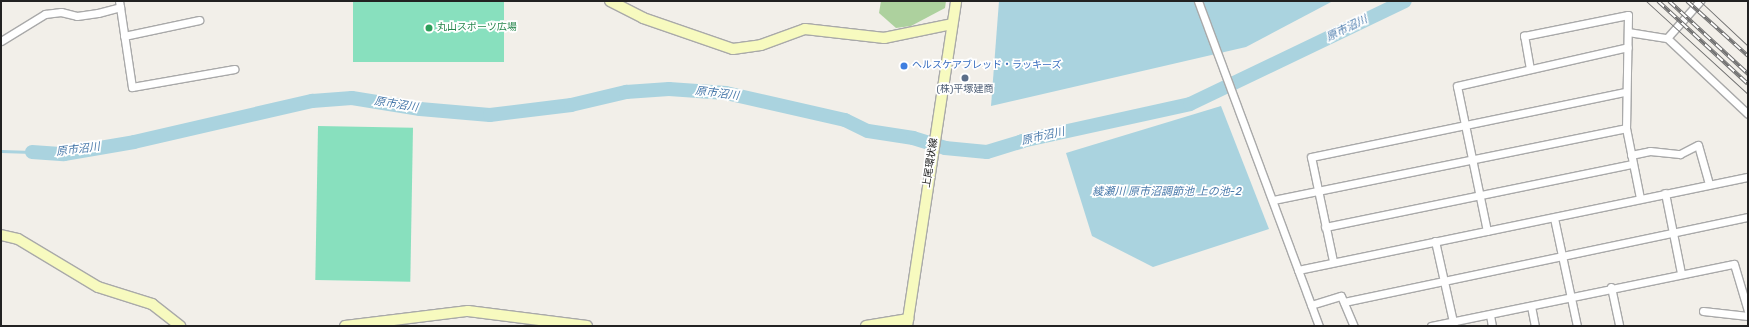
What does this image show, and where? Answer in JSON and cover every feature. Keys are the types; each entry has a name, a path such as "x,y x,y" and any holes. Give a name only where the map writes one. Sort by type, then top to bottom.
{"street":[{"path":"610,1 643,18 733,49 761,45 805,28 884,38 952,24"},
{"name":"上尾環状線","path":"908,322 956,1"},
{"path":"1198,1 1319,326"},
{"path":"1667,38 1700,1"},
{"path":"1,41 45,14 61,12 76,16 120,4 132,87 234,69"},
{"path":"1530,69 1524,36 1628,15 1628,47 1625,92 1626,128 1640,198"},
{"path":"124,36 199,20"},
{"path":"1628,32 1667,38 1748,114"},
{"path":"1487,231 1457,86 1628,47"},
{"path":"1333,261 1317,192 1311,157 1625,92"},
{"path":"1272,200 1626,128"},
{"path":"1631,155 1650,150 1680,154 1698,145 1709,184"},
{"path":"1325,227 1633,164"},
{"path":"1298,270 1333,261 1554,218 1640,198 1748,177"},
{"path":"1665,193 1675,233 1681,273"},
{"path":"1344,302 1748,217"},
{"path":"1554,218 1578,326"},
{"path":"1,235 18,239 88,282 152,304 180,326"},
{"path":"1435,242 1453,324"},
{"path":"1431,326 1453,324 1611,287 1734,264 1748,311"},
{"path":"1611,287 1618,326"},
{"path":"1311,305 1341,296 1354,326"},
{"path":"1531,306 1535,326"},
{"path":"1703,311 1748,316"},
{"path":"345,326 443,312 506,314 539,323 587,326"},
{"path":"1490,315 1492,326"},
{"path":"866,326 908,322"}],"green space":[{"name":"丸山スポーツ広場","path":"353,1 504,1 504,62 353,62"},
{"path":"881,1 946,1 945,8 911,26 896,28 879,13"},
{"path":"318,126 413,128 410,282 315,280"}],"water":[{"path":"999,1 1333,1 1246,47 991,106"},
{"name":"綾瀬川 原市沼調節池 上の池-2","path":"1221,106 1269,229 1153,267 1092,236 1066,153"}],"waterway":[{"name":"原市沼川","path":"32,152 64,154 134,142 312,101 352,98 420,109 490,115 571,105 626,92 669,89 726,93 845,120 868,131 913,138 945,148 987,152 1022,141 1190,104 1405,1"},
{"name":"原市沼川","path":"1,151 32,152"}],"tram line":[{"path":"1646,1 1748,94"},
{"path":"1700,1 1748,46"}],"railway":[{"path":"1658,1 1748,84"},
{"path":"1669,1 1748,74"},
{"path":"1687,1 1748,56"}],"place":[{"name":"丸山スポーツ広場","path":"429,28"},
{"name":"ヘルスケアブレッド・ラッキーズ","path":"904,66"},
{"name":"(株)平塚建商","path":"965,78"}]}
